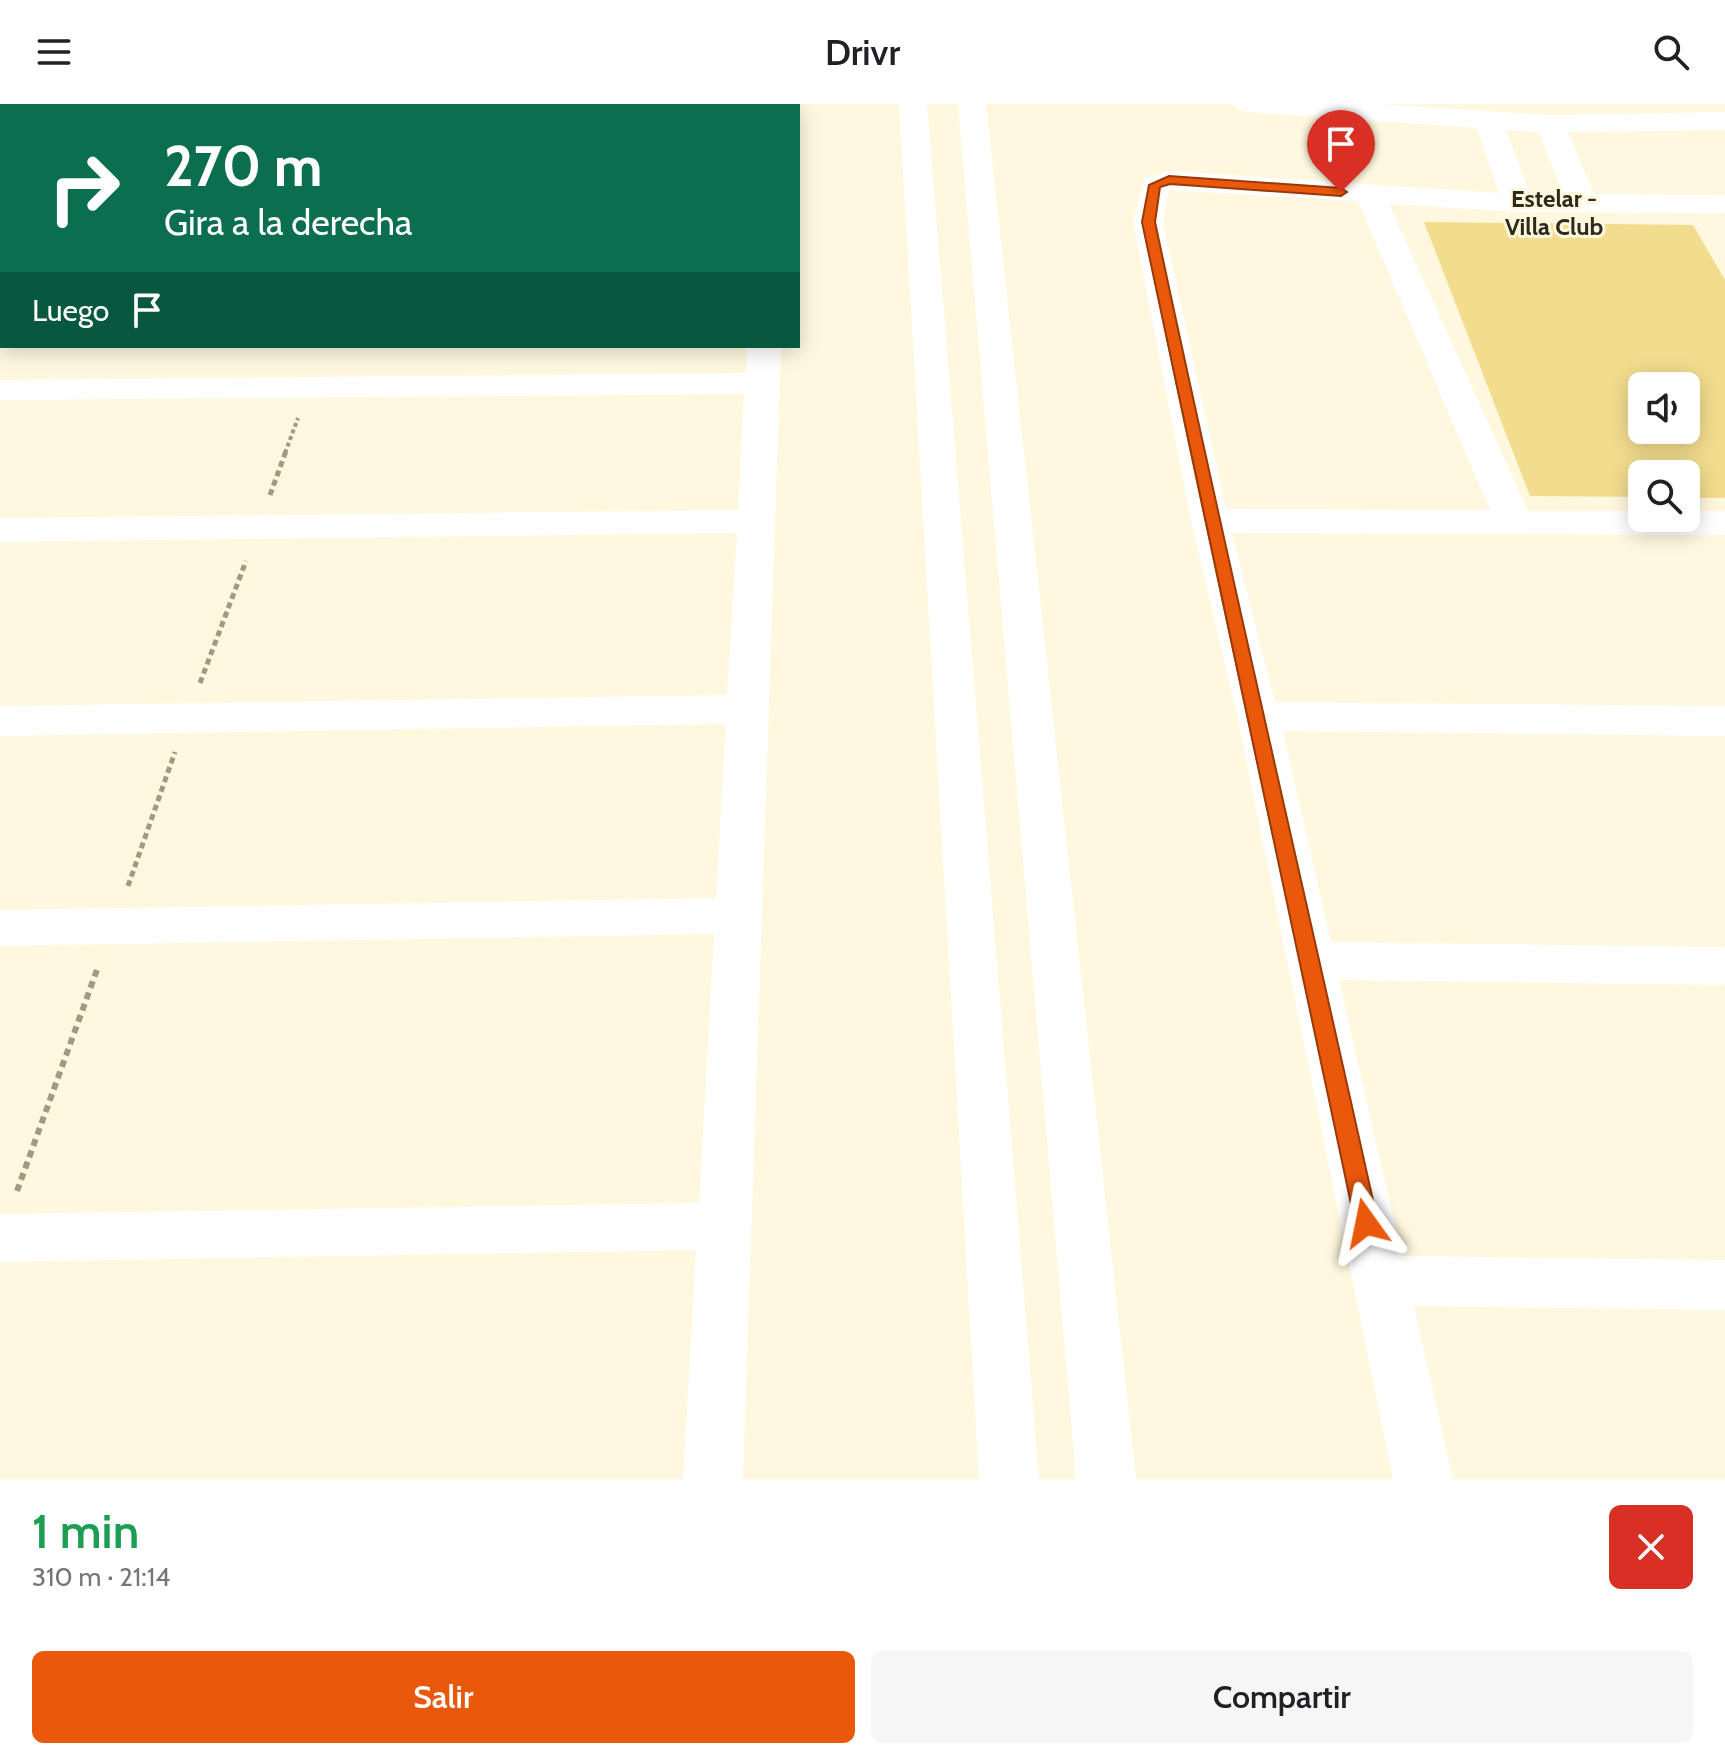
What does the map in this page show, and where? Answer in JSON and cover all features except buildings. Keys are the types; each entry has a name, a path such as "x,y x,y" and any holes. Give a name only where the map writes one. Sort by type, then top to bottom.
{"street":[{"path":"913,104 1009,1479"},
{"path":"972,104 1106,1479"},
{"path":"1248,104 1550,124 1725,121"},
{"path":"1489,121 1518,203"},
{"path":"1550,124 1582,203"},
{"path":"1423,1479 1258,716 1210,521 1148,222 1155,185 1169,180 1518,203 1582,203 1720,211"},
{"path":"1370,194 1513,520"},
{"path":"0,390 309,387 763,365 713,1479"},
{"path":"0,530 756,521"},
{"path":"1210,521 1725,523"},
{"path":"0,721 748,709"},
{"path":"1258,716 1725,721"},
{"path":"0,928 738,916"},
{"path":"1311,961 1725,966"},
{"path":"8,1215 724,1226"},
{"path":"1379,1281 1725,1285"}],"path":[{"path":"8,1215 309,387"}],"shaded area":[{"path":"1424,222 1693,225 1725,280 1725,498 1700,498 1700,460 1628,460 1628,497 1530,496"}],"district":[{"name":"Estelar - Villa Club","path":"1554,213"}],"route":[{"path":"1341,192 1169,180 1155,185 1151,193 1148,222 1210,521 1258,716 1366,1223"}]}
